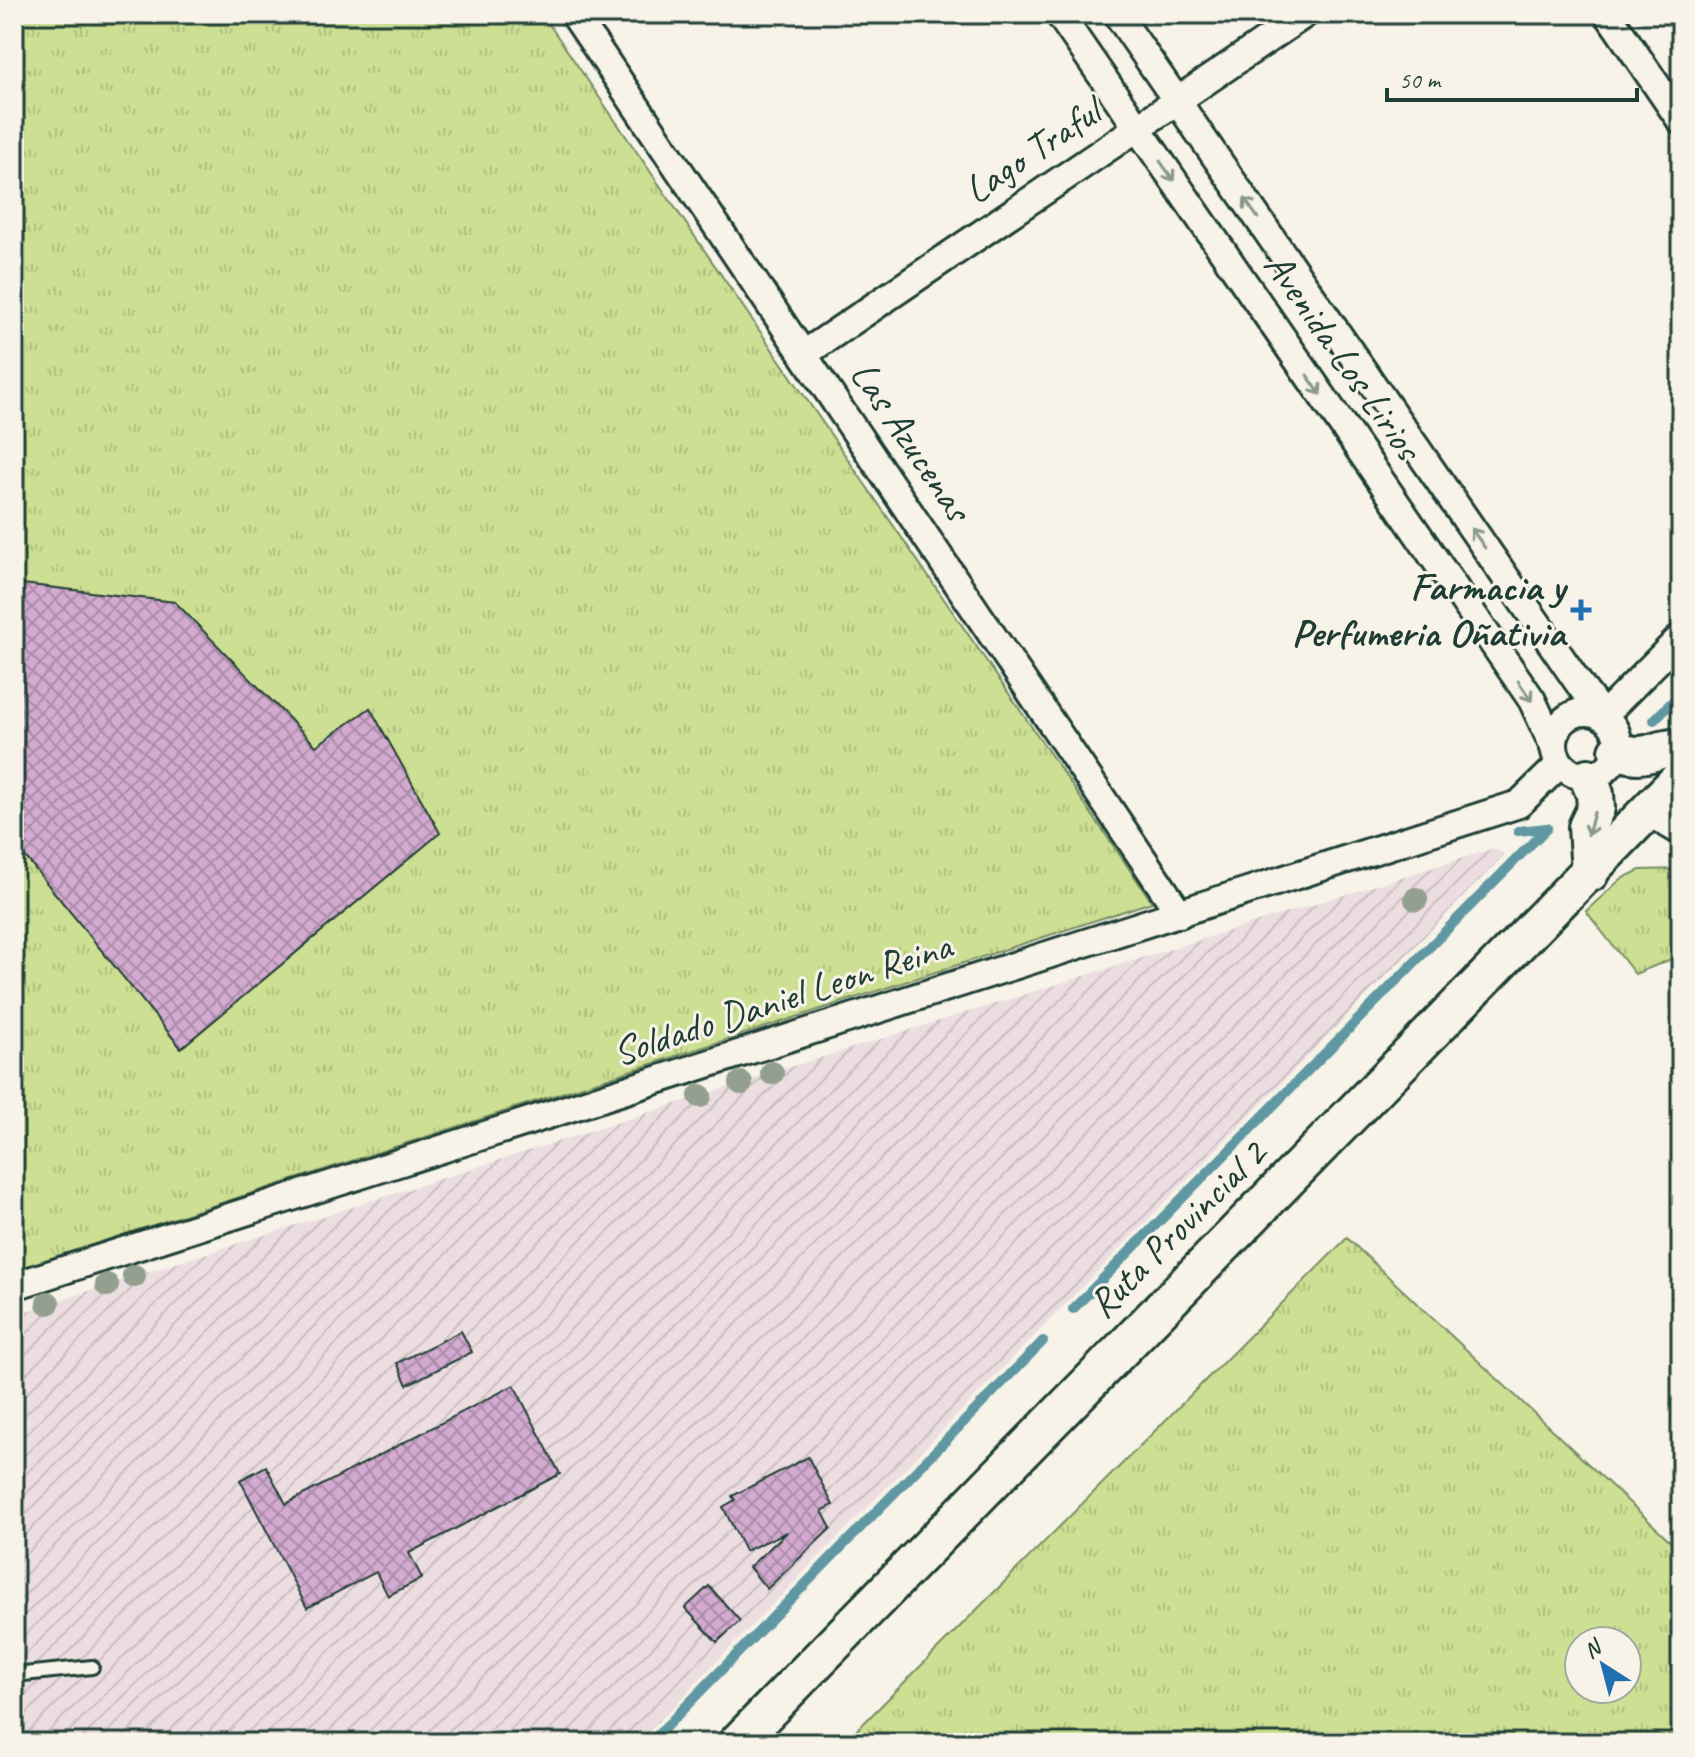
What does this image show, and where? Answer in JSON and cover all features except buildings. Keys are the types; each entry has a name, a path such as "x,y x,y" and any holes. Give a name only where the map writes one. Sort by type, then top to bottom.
{"main road":[{"path":"1618,751 1634,757 1668,747 1681,748"},
{"path":"1567,763 1595,794 1596,808 1587,827 1590,873"},
{"name":"Ruta Provincial 2","path":"737,1743 1590,873 1666,817 1681,777"}],"street":[{"name":"Las Azucenas","path":"574,14 1180,914"},
{"name":"Avenida Los Lirios","path":"1059,14 1532,700 1567,763"},
{"name":"Avenida Los Lirios","path":"1117,14 1603,716"},
{"name":"Lago Traful","path":"804,354 1305,14"},
{"path":"1608,14 1681,121"},
{"path":"1603,716 1681,637"},
{"path":"1583,712 1603,716 1616,731 1618,751 1607,769 1567,763 1554,737 1565,719 1583,712"},
{"name":"Soldado Daniel Leon Reina","path":"14,1286 1519,804 1567,763"}],"lane":[{"path":"14,1675 92,1667"}],"shaded area":[{"path":"1492,849 1505,854 637,1743 14,1743 14,1315 772,1073"}],"green space":[{"path":"14,14 542,14 1152,902 14,1270"},
{"path":"1681,869 1681,955 1635,974 1586,911 1621,879 1640,870"},
{"path":"1347,1238 1681,1551 1681,1743 844,1743"}],"waterway":[{"path":"1654,720 1681,693"},
{"path":"1518,831 1547,828"},
{"path":"1073,1309 1547,828"},
{"path":"650,1743 1043,1341"}],"place":[{"name":"Farmacia y Perfumeria Oñativia","path":"1581,610"}]}
